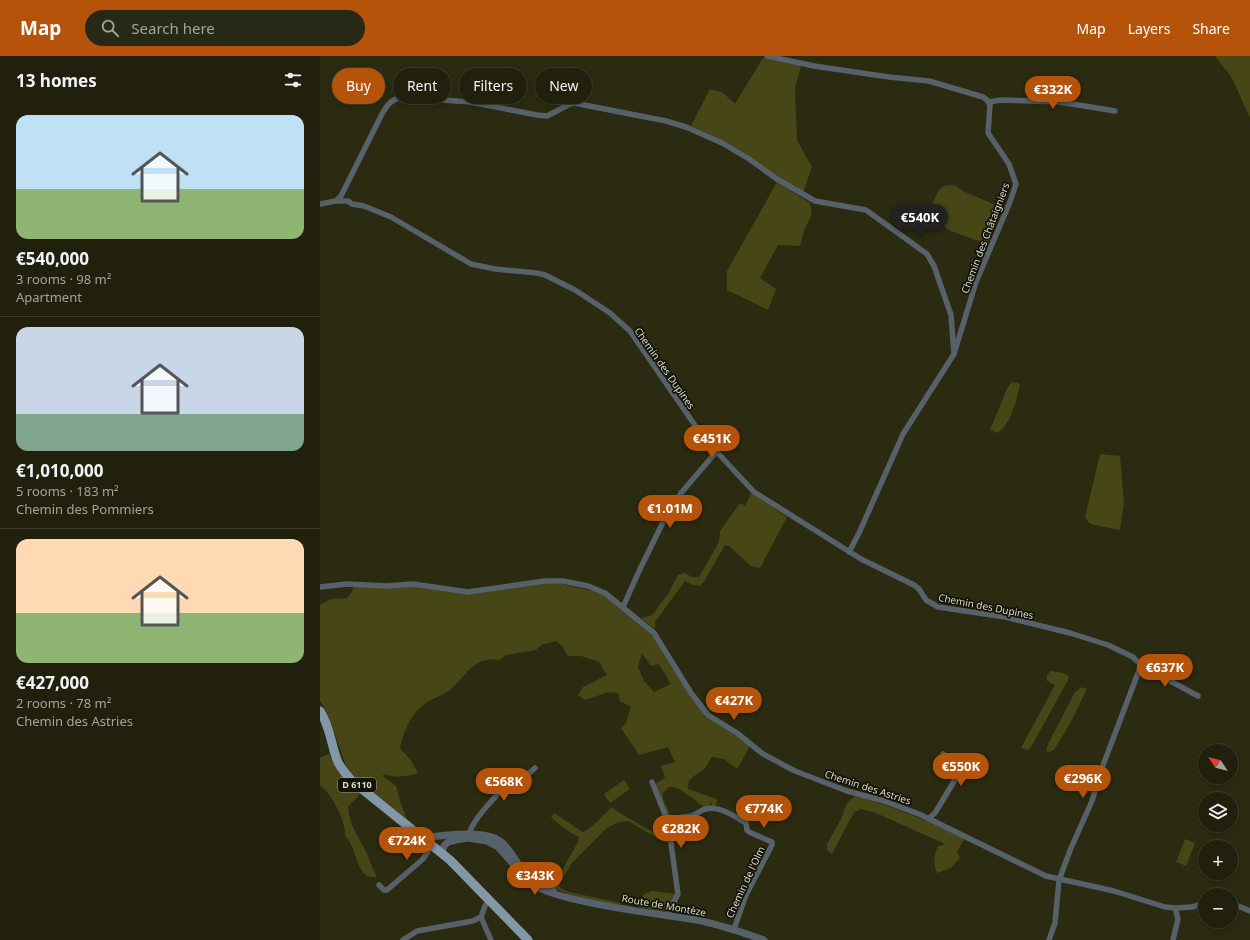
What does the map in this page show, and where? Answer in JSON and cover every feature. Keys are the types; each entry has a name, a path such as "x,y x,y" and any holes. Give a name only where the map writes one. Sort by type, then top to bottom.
{"main road":[{"name":"D 6110","path":"320,712 326,722 337,760 344,771 361,789 442,853 528,940"}],"street":[{"path":"767,56 814,66 889,77 929,81 983,97 989,102 1001,100 1060,102 1115,111"},
{"path":"336,201 341,196 388,104 401,97 470,102 537,116 547,116 574,103 666,121 686,127 722,143 815,202 866,210 927,254 934,266 951,315 954,354"},
{"name":"Chemin des Châtaigniers","path":"849,552 903,434 954,354 978,276 1010,202 1016,184 1009,164 988,133 989,102"},
{"name":"Chemin des Dupines","path":"320,204 336,201 348,201 352,204 364,206 391,217 471,264 495,269 537,273 575,290 610,313 630,332 703,437 754,492 861,559 914,585 919,589 926,600 938,607 1005,617 1070,633 1108,645 1134,657 1141,665 1198,696"},
{"path":"623,607 668,512 681,493 717,451"},
{"name":"Chemin des Astries","path":"320,587 347,584 387,586 413,584 468,592 531,582 563,581 588,586 606,593 654,633 691,693 708,715 737,733 763,754 795,770 847,791 884,800 929,818 1046,876 1114,891 1175,908"},
{"path":"1049,940 1056,923 1059,880 1071,848 1092,801 1102,768 1141,665"},
{"path":"929,818 935,813 958,773 956,766 943,754"},
{"path":"469,836 471,828 478,818 506,785 525,776 535,768"},
{"path":"652,782 669,824 678,894 667,916"},
{"name":"Chemin de l'Olm","path":"669,824 675,818 694,815 706,809 722,810 746,823 747,830 749,832 772,842 772,845 742,905 734,929"},
{"name":"Route de Montèze","path":"424,838 450,834 469,836 494,844 515,866 559,895 595,904 696,920 734,929 764,940"},
{"name":"Route de Montèze","path":"442,853 444,846 448,842 469,836"},
{"path":"378,885 384,890 387,890 423,859 432,845"},
{"path":"403,940 417,931 473,921 481,917 489,900"},
{"path":"1173,940 1178,919 1175,908 1198,905"},
{"path":"1238,906 1250,911"},
{"path":"481,917 491,940"}],"shaded area":[{"path":"1215,56 1250,56 1250,118 1232,78"},
{"path":"763,58 801,66 795,88 797,140 812,167 803,193 734,148 691,126 710,89 722,92 735,104"},
{"path":"777,182 810,203 812,214 805,228 800,246 778,245 760,278 776,289 768,310 727,290 727,271"},
{"path":"954,185 965,192 1003,208 987,244 951,231 927,216 938,191 944,186"},
{"path":"1013,382 1020,385 1010,417 998,433 990,430 1007,389"},
{"path":"1100,454 1120,456 1124,503 1120,530 1090,524 1085,517"},
{"path":"751,493 787,517 760,568 751,566 729,546 725,545 700,586 693,585 685,581 655,622 655,629 641,618 652,615 668,594 678,575 684,573 693,577 699,577 719,542 720,531 740,503 745,506"},
{"path":"538,584 562,584 601,593 652,635 705,716 735,734 750,746 738,768 724,759 712,757 705,768 689,782 688,789 717,799 715,807 711,806 711,802 709,805 704,807 677,788 669,787 663,793 663,799 670,814 677,816 670,820 654,785 665,778 661,766 675,762 668,747 639,755 621,728 626,723 631,707 620,701 618,693 609,692 585,700 578,695 583,687 607,675 599,662 581,656 568,656 562,646 556,641 541,645 536,650 506,655 499,660 483,661 471,668 450,690 418,709 405,730 400,748 410,759 418,773 401,776 384,774 383,776 396,786 407,819 361,783 347,769 334,731 320,701 320,605 331,599 347,598 352,592 354,586 410,586 458,593","holes":["642,653 651,666 659,664 671,684 654,692 644,681 638,667"]},
{"path":"1051,671 1063,673 1069,676 1067,682 1031,747 1028,750 1021,748 1055,685 1047,681 1047,675"},
{"path":"1082,687 1087,689 1071,722 1054,750 1050,752 1046,751 1048,744 1075,692"},
{"path":"329,754 342,776 360,794 348,807 349,814 353,827 377,877 370,877 361,869 349,841 345,836 341,815 325,789 320,785 320,758"},
{"path":"624,780 630,789 610,803 604,794"},
{"path":"855,796 911,814 964,839 957,852 960,858 951,868 937,873 935,856 938,846 944,845 943,843 876,813 861,809 854,812 832,854 827,850 827,844 841,819 847,803"},
{"path":"612,807 670,842 664,842 628,821 618,822 607,828 572,863 559,884 561,888 569,892 621,903 619,905 577,897 553,887 579,840 579,837 557,823 551,817 554,813 583,832 593,825"},
{"path":"1185,839 1195,843 1186,866 1176,862"},
{"path":"652,891 676,894 667,910 659,911 638,907 642,896"}]}
